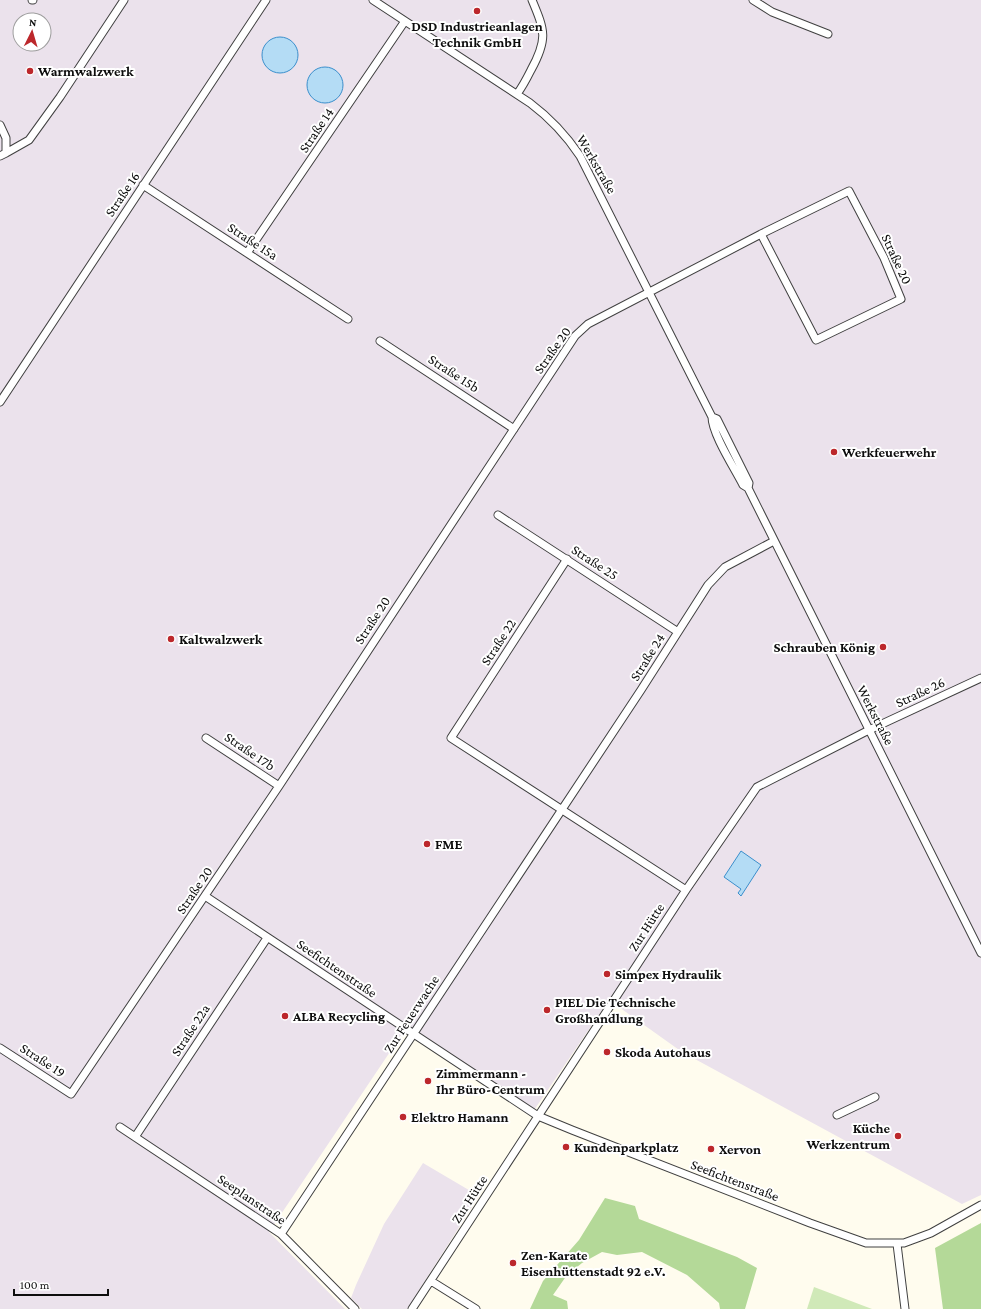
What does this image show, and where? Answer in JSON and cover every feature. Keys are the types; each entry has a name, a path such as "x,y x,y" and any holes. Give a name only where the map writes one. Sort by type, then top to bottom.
{"street":[{"path":"3,154 29,140 60,97 124,0"},
{"name":"Straße 16","path":"0,402 266,0"},
{"name":"Werkstraße","path":"373,0 517,94 552,120 574,147 606,206 712,417 712,422 722,445 743,485 748,488 869,730 979,943 981,953"},
{"path":"517,94 538,58 542,44 543,33 532,0"},
{"path":"753,0 772,12 828,34"},
{"name":"Straße 14","path":"247,253 405,20"},
{"path":"0,125 6,138 3,154"},
{"name":"Straße 15a","path":"143,185 348,319"},
{"name":"Straße 20","path":"71,1094 279,786 575,336 588,324 648,292 761,234 849,191 884,258 901,299 816,340 761,234"},
{"name":"Straße 15b","path":"380,340 514,429"},
{"name":"Straße 25","path":"498,515 678,632"},
{"name":"Straße 24","path":"563,809 716,575 725,567 774,541"},
{"name":"Straße 22","path":"563,809 451,738 567,559"},
{"name":"Straße 26","path":"869,730 981,678"},
{"name":"Zur Hütte","path":"412,1309 432,1281 686,890 757,787 869,730"},
{"name":"Straße 17b","path":"206,738 279,786"},
{"path":"563,809 686,890"},
{"name":"Zur Feuerwache","path":"281,1234 563,809"},
{"name":"Seefichtenstraße","path":"205,896 538,1116 810,1223 866,1242 897,1244 931,1233 981,1205"},
{"name":"Straße 22a","path":"135,1137 267,938"},
{"name":"Straße 19","path":"0,1048 71,1094"},
{"path":"837,1115 875,1097"},
{"name":"Seeplanstraße","path":"120,1127 281,1234 355,1309"},
{"path":"897,1244 905,1309"},
{"path":"432,1281 476,1309"}],"shaded area":[{"path":"0,0 981,0 981,1195 962,1204 682,1052 609,1000 530,1116 404,1031 269,1232 345,1309 0,1309"},
{"path":"423,1163 479,1196 407,1309 362,1309 351,1298 356,1285 384,1224"}],"green space":[{"path":"605,1198 635,1206 639,1219 737,1257 757,1268 745,1309 720,1309 719,1303 687,1275 642,1252 617,1255 602,1252 582,1263 567,1275 553,1295 567,1301 568,1309 530,1309 543,1281 579,1240"},
{"path":"981,1223 981,1309 943,1309 935,1248"},
{"path":"814,1287 872,1309 807,1309"}],"water":[{"path":"284,37 293,42 297,48 297,62 293,68 284,73 276,73 267,68 263,62 262,51 267,42 273,38"},
{"path":"329,67 338,72 342,78 342,92 338,98 329,103 321,103 312,98 308,92 307,81 312,72 318,68"},
{"path":"741,851 761,865 741,896 738,893 741,889 724,877"}],"place":[{"name":"DSD Industrieanlagen Technik GmbH","path":"477,11"},
{"name":"Warmwalzwerk","path":"30,71"},
{"name":"Werkfeuerwehr","path":"834,452"},
{"name":"Kaltwalzwerk","path":"171,639"},
{"name":"Schrauben König","path":"883,647"},
{"name":"FME","path":"427,844"},
{"name":"Simpex Hydraulik","path":"607,974"},
{"name":"PIEL Die Technische Großhandlung","path":"547,1010"},
{"name":"ALBA Recycling","path":"285,1016"},
{"name":"Skoda Autohaus","path":"607,1052"},
{"name":"Zimmermann - Ihr Büro-Centrum","path":"428,1081"},
{"name":"Elektro Hamann","path":"403,1117"},
{"name":"Küche Werkzentrum","path":"898,1136"},
{"name":"Kundenparkplatz","path":"566,1147"},
{"name":"Xervon","path":"711,1149"},
{"name":"Zen-Karate Eisenhüttenstadt 92 e.V.","path":"513,1263"}]}
